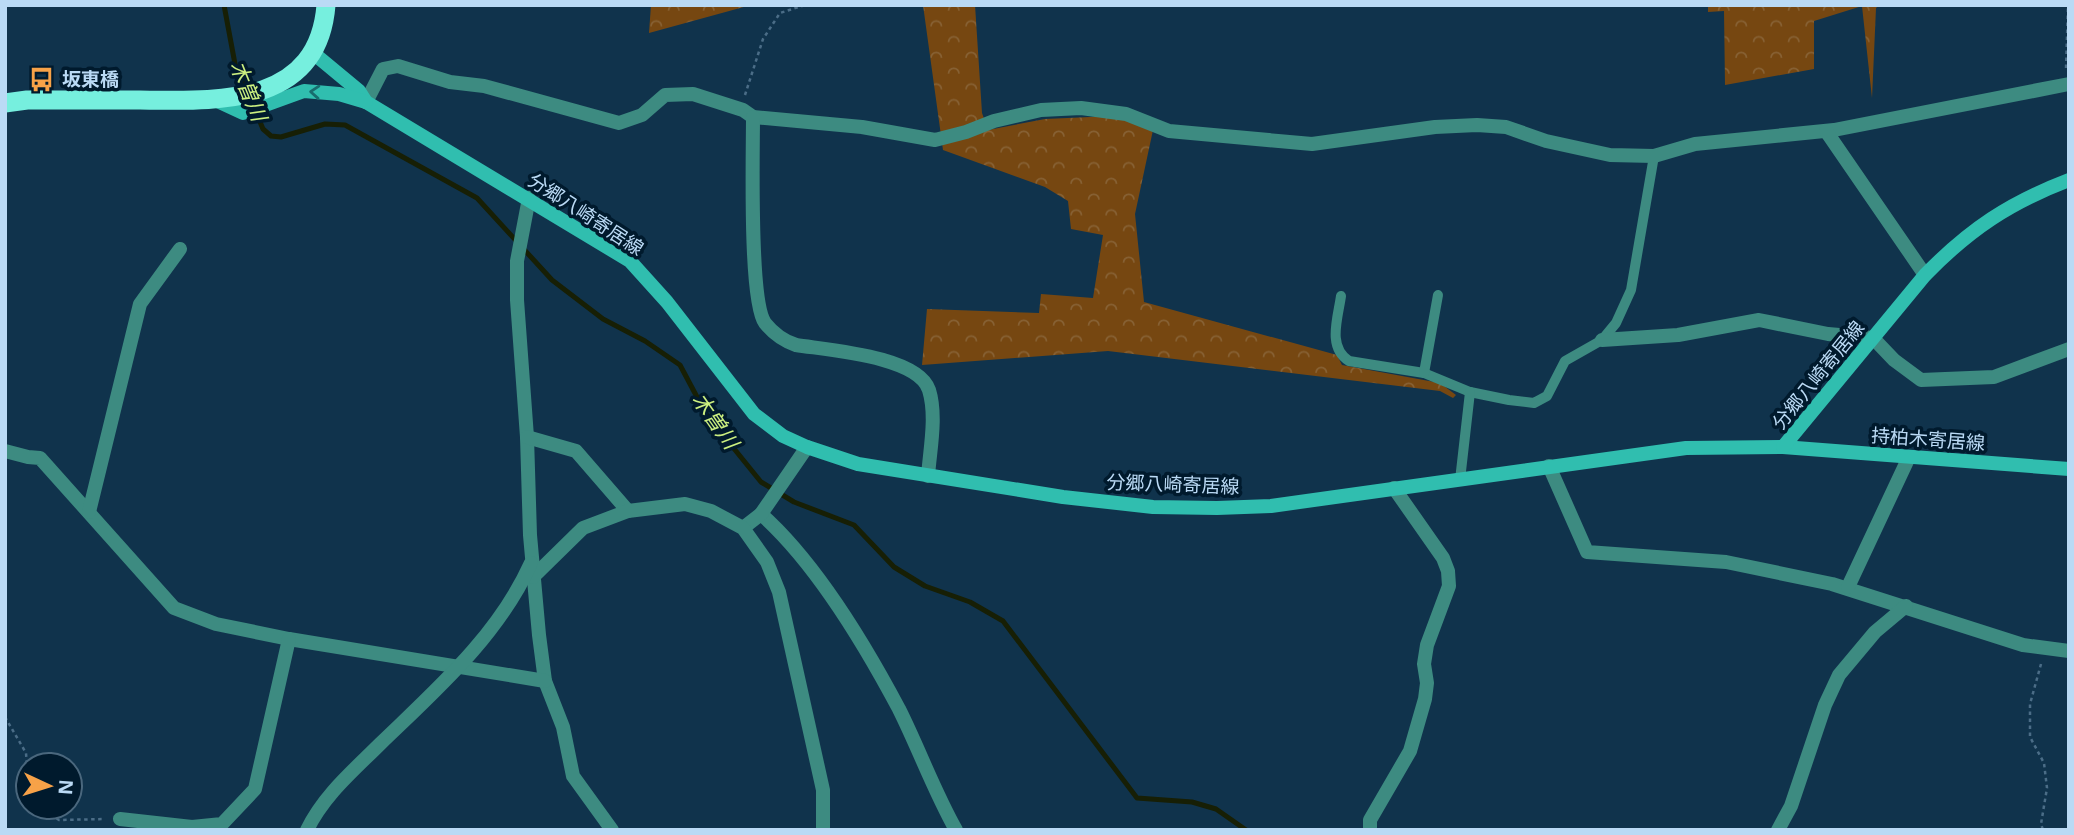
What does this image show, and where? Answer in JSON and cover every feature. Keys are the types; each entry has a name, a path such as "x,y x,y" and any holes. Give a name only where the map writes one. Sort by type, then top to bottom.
{"highway":[{"path":"5,103 27,100 214,99 240,105 262,99 313,52 320,37 326,5"}],"main road":[{"name":"分郷八崎寄居線","path":"313,52 359,91 366,102 630,261 667,302 754,414 783,436 858,464 1075,498 1153,507 1271,506 1686,448 1783,447 1925,275 1944,256 1987,220 2030,195 2069,180"},
{"path":"262,99 304,91 339,94 366,102"},
{"name":"持柏木寄居線","path":"1783,447 2069,469"}],"street":[{"path":"366,102 383,69 398,66 450,82 484,86 619,123 642,115 666,95 694,94 748,114 862,127 935,140 994,121 1041,110 1081,108 1126,114 1169,131 1311,144 1436,127 1476,125 1506,127 1546,141 1610,155 1654,156 1695,144 1826,131 2067,85"},
{"path":"748,114 755,283 764,322 783,341 897,363 918,374 928,387 932,407 928,476"},
{"path":"1826,131 1925,275"},
{"path":"528,198 517,261 517,300 533,577 545,681 564,727 573,776 612,830"},
{"path":"89,512 140,304 180,249"},
{"path":"1602,340 1678,335 1759,320 1828,334 1873,338 1894,360 1921,380 1994,377 2069,349"},
{"path":"527,437 576,451 628,512"},
{"path":"743,528 765,509 807,447"},
{"path":"5,451 40,458 174,608 216,624 289,639 545,681"},
{"path":"1848,587 1909,457"},
{"path":"1549,466 1587,552 1726,562 1848,587 2024,646 2069,652"},
{"path":"1370,830 1370,820 1410,751 1425,699 1427,683 1424,664 1427,645 1449,586 1448,571 1443,558 1394,488"},
{"path":"533,577 583,528 628,512 685,504 711,511 743,528 767,562 779,592 823,790 823,830"},
{"path":"765,509 788,544 833,597 899,709 956,830"},
{"path":"307,830 333,790 460,667 517,594 533,559"},
{"path":"1778,830 1791,806 1825,705 1839,675 1875,632 1906,606"},
{"path":"120,819 192,827 223,827 255,789 289,639"}],"lane":[{"path":"1342,296 1335,335 1336,345 1342,356 1349,361 1424,373 1470,392 1534,403 1548,396 1565,361 1602,340 1616,323 1631,290 1654,156"},
{"path":"1424,373 1438,295"},
{"path":"1460,480 1470,392"}],"path":[{"path":"748,114 747,85 763,39 780,13 805,5"},
{"path":"2067,85 2068,5"},
{"path":"2043,830 2041,824 2047,788 2044,763 2030,737 2030,715 2045,648"},
{"path":"5,717 25,751"},
{"path":"84,820 120,819"}],"green space":[{"path":"651,5 751,5 649,33"},
{"path":"923,5 975,5 982,113 988,130 1045,119 1113,116 1153,130 1135,214 1144,302 1337,355 1342,365 1440,383 1456,395 1453,398 1440,391 1108,351 922,365 927,309 1039,313 1041,294 1093,298 1103,235 1071,229 1068,201 1045,187 943,150"},
{"path":"1708,5 1879,5 1876,8 1872,98 1862,6 1814,21 1814,69 1725,85 1724,11 1708,12"}],"waterway":[{"name":"木曽川","path":"224,5 235,64 245,88"},
{"name":"木曽川","path":"255,110 263,129 271,136 281,137 325,124 345,125 477,198 552,280 603,319 645,341 680,365 706,414 761,482 794,502 854,525 894,567 925,586 970,602 1003,621 1137,798 1192,802 1216,809 1246,830"}],"place":[{"name":"坂東橋","path":"42,79"}]}
